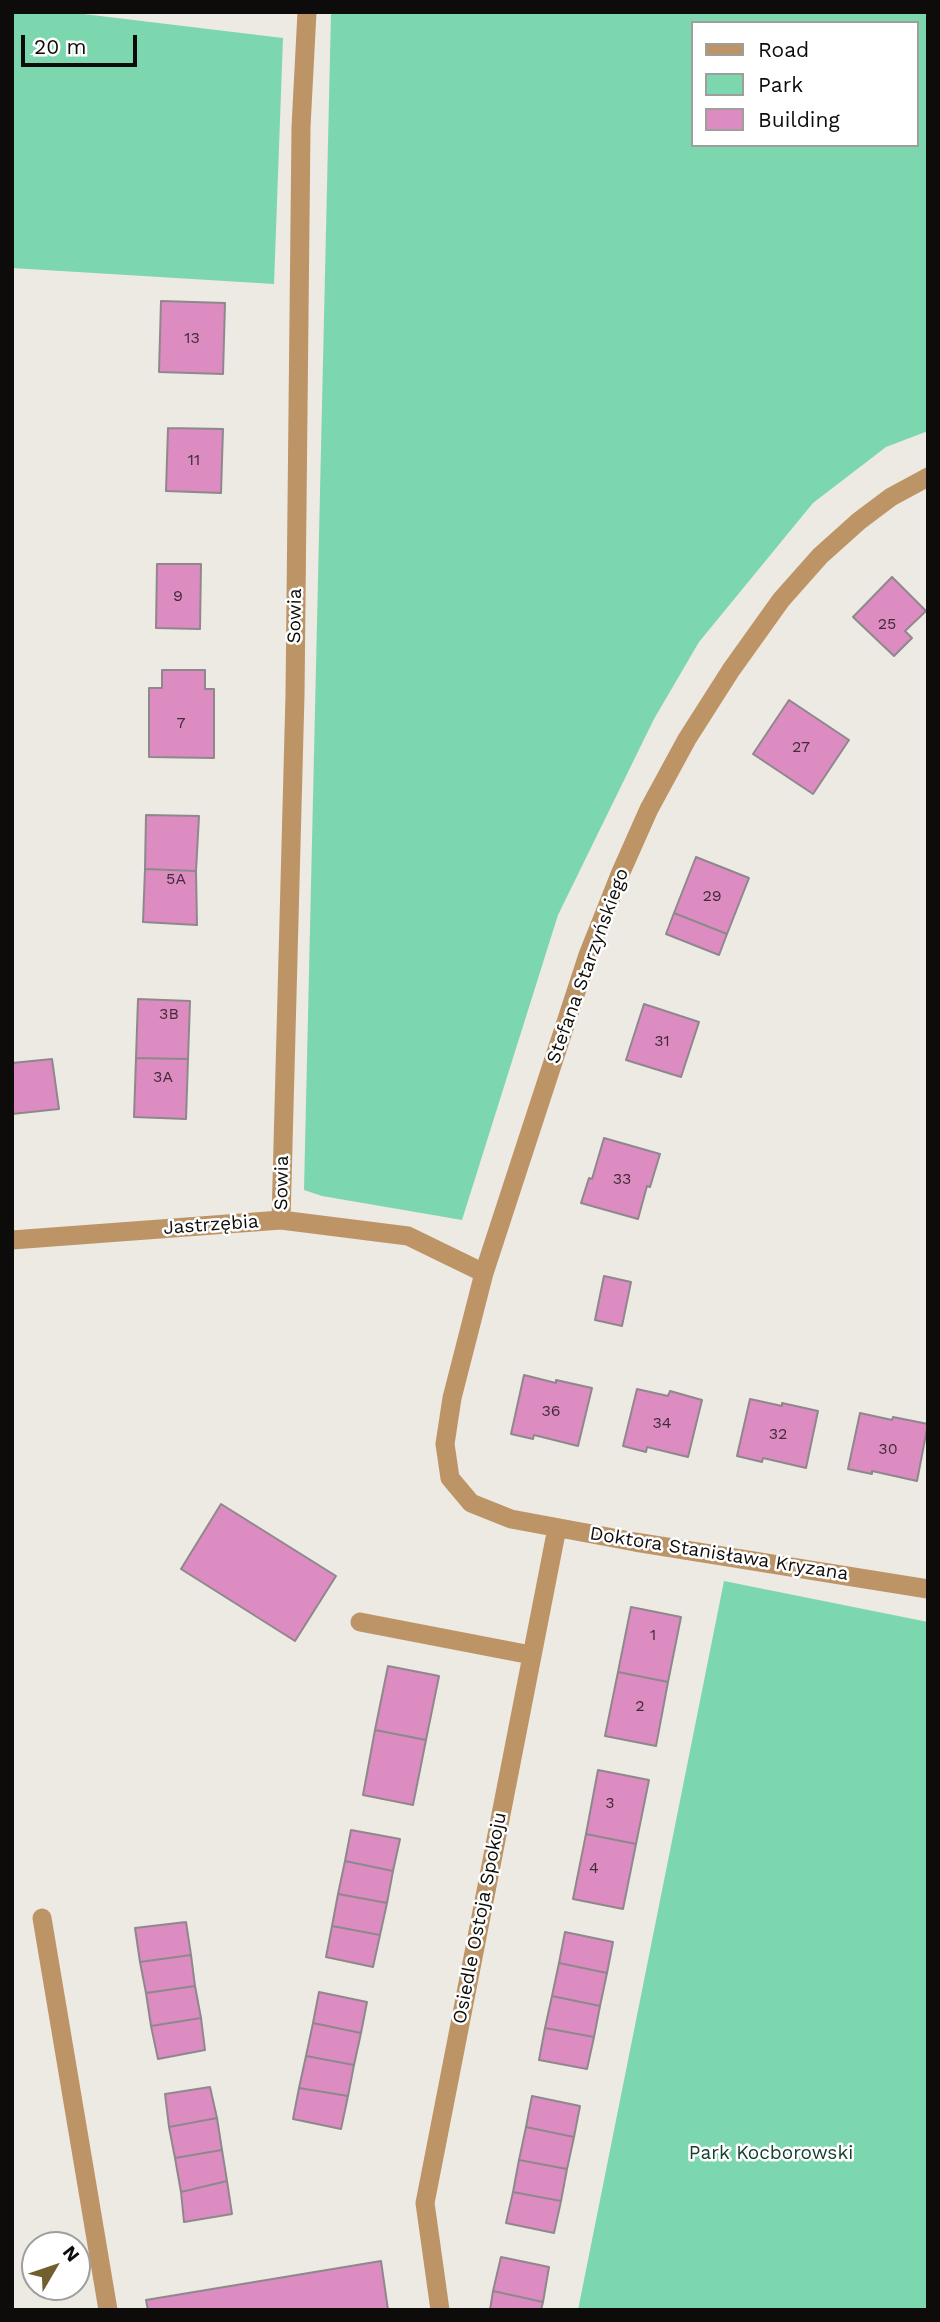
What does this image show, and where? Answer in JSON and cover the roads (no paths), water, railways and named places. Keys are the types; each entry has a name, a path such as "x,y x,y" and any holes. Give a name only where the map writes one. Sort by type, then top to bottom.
{"street":[{"name":"Sowia","path":"281,1220 295,695 301,127 307,12"},
{"name":"Stefana Starzyńskiego","path":"511,1519 471,1503 450,1478 445,1444 452,1398 484,1273 588,955 621,872 649,809 681,751 731,670 780,600 820,556 859,521 891,497 928,477"},
{"name":"Jastrzębia","path":"12,1240 281,1220 408,1236 484,1273"},
{"name":"Doktora Stanisława Kryzana","path":"511,1519 928,1589"},
{"name":"Osiedle Ostoja Spokoju","path":"440,2310 425,2203 557,1528"},
{"path":"360,1622 531,1655"},
{"path":"42,1918 108,2310"}],"park label":[{"name":"Park Kocborowski","path":"771,2153"}]}
